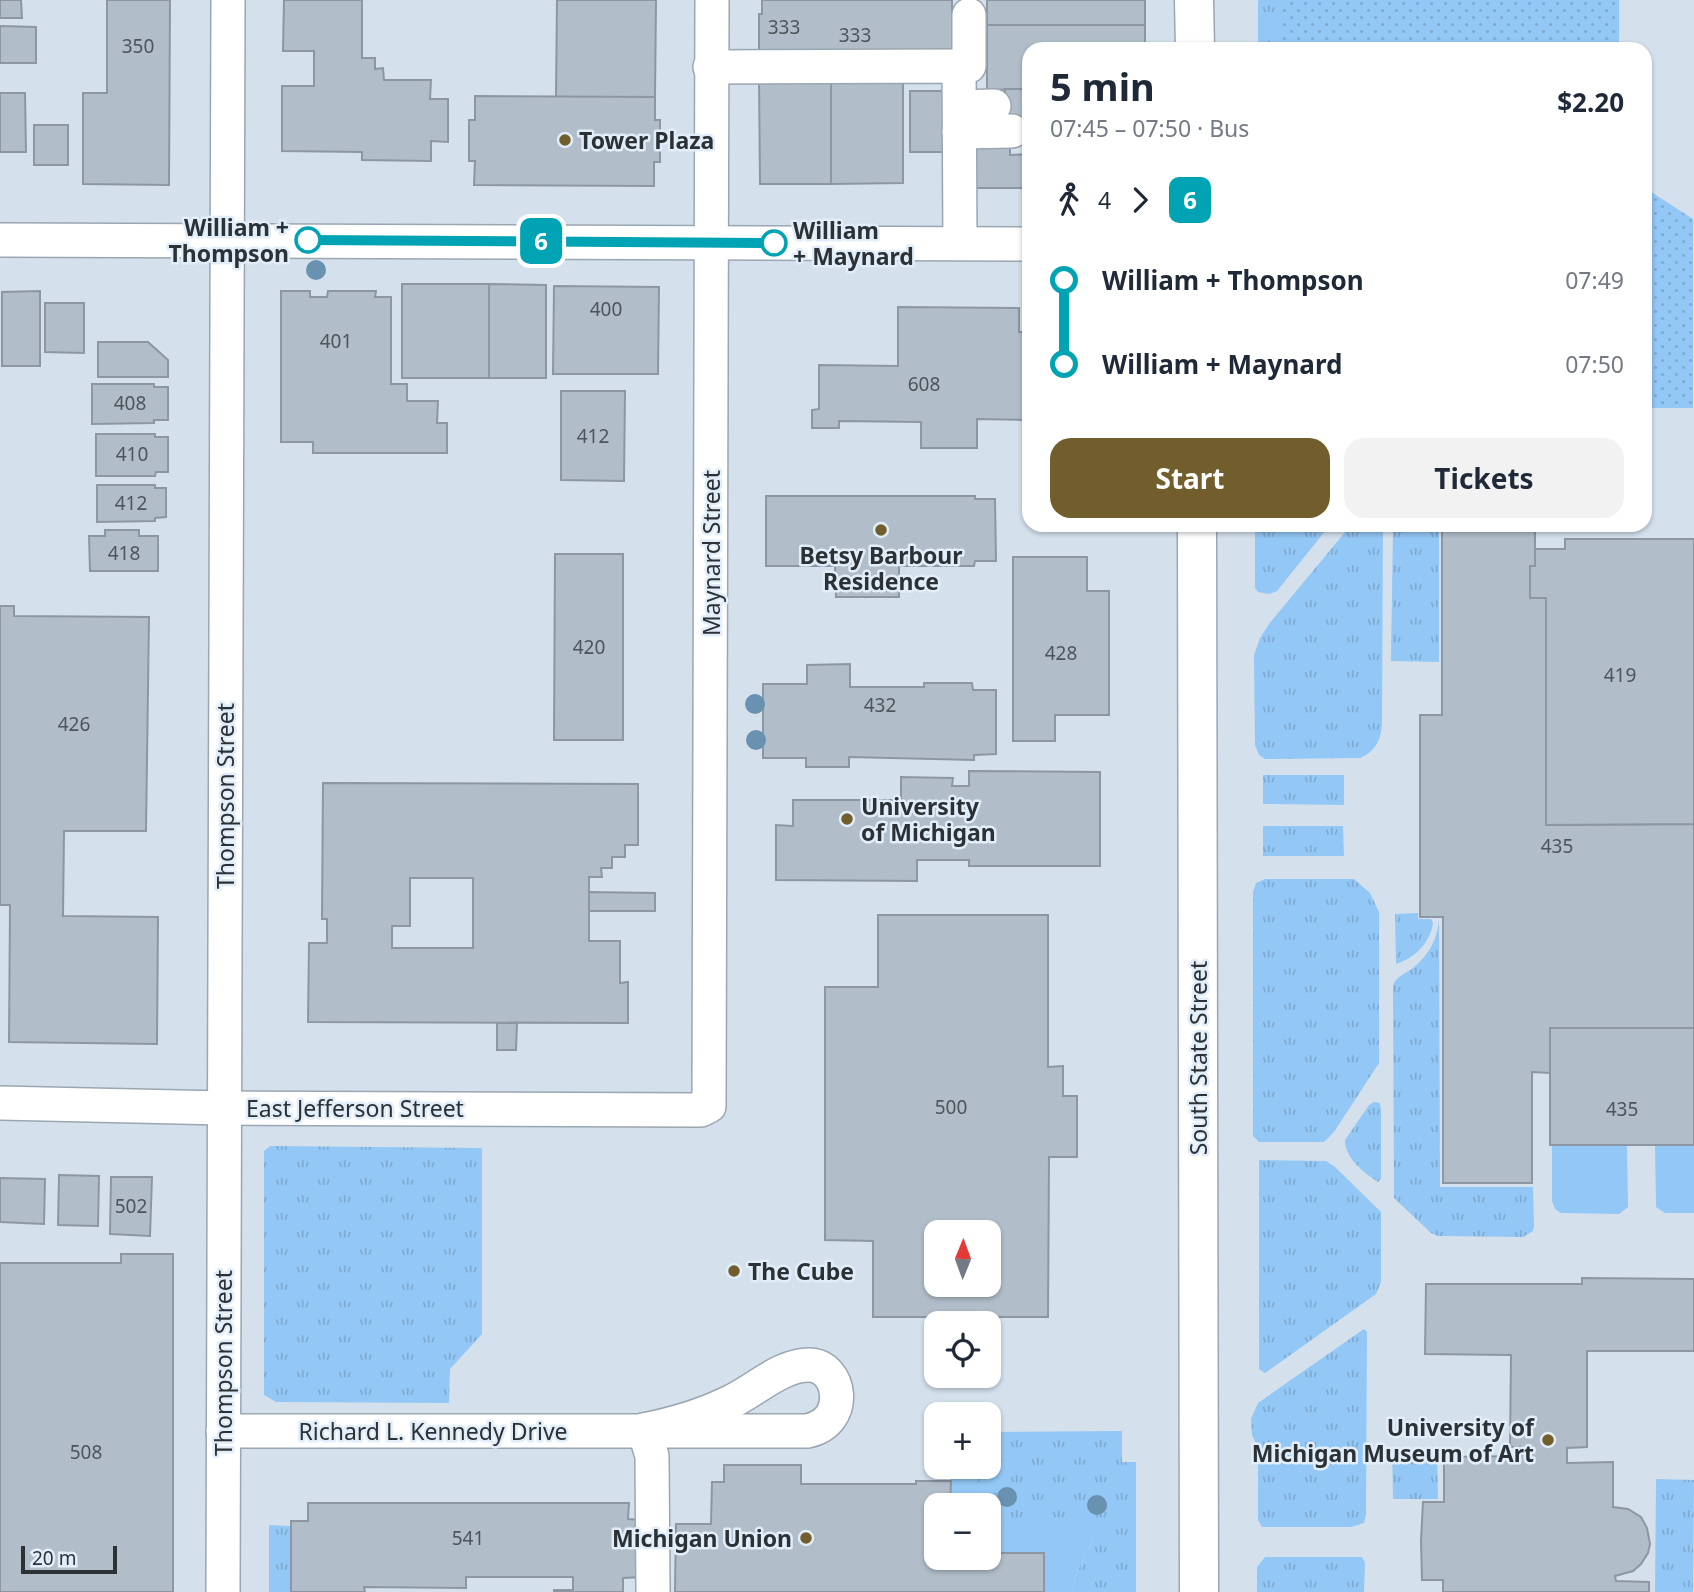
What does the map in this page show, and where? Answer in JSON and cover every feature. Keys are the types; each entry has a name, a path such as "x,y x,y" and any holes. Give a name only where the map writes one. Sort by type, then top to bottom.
{"main road":[{"path":"1194,0 1195,42"},
{"name":"South State Street","path":"1197,532 1199,1592"}],"street":[{"name":"Thompson Street","path":"223,1592 228,0"},
{"name":"Maynard Street","path":"709,1105 712,0"},
{"path":"710,67 969,66 969,15"},
{"path":"959,66 960,243"},
{"path":"960,119 1003,119"},
{"path":"0,240 1022,244"},
{"name":"East Jefferson Street","path":"0,1103 223,1108 701,1110 709,1105"},
{"name":"Richard L. Kennedy Drive","path":"223,1431 807,1431 820,1428 830,1420 834,1413 835,1387 827,1371 818,1366 801,1366 780,1374 729,1403 688,1420 644,1430"},
{"path":"644,1430 652,1456 653,1592"}],"green space":[{"path":"1258,0 1318,0 1334,42 1258,42"},
{"path":"1283,0 1619,0 1619,42 1283,42"},
{"path":"1652,193 1693,219 1693,408 1652,408"},
{"path":"1255,532 1324,532 1277,591 1269,594 1258,592 1255,588"},
{"path":"1345,532 1383,532 1382,724 1379,740 1370,752 1360,758 1265,759 1259,755 1255,745 1254,655 1269,624"},
{"path":"1393,532 1439,532 1439,662 1391,661"},
{"path":"1263,775 1344,775 1344,805 1263,804"},
{"path":"1263,826 1343,826 1344,856 1263,856"},
{"path":"1265,879 1354,879 1370,893 1379,912 1379,1063 1334,1132 1324,1142 1259,1142 1253,1136 1253,892 1256,883"},
{"path":"1418,913 1418,919 1431,919 1433,923 1429,937 1415,954 1396,964 1395,914"},
{"path":"1439,920 1440,1187 1533,1187 1533,1231 1523,1237 1438,1236 1431,1233 1394,1198 1393,986 1399,977 1424,958 1434,941"},
{"path":"1380,1103 1381,1110 1381,1179 1378,1182 1352,1159 1345,1140 1369,1105"},
{"path":"1552,1145 1627,1146 1628,1207 1619,1214 1561,1213 1555,1209 1552,1201"},
{"path":"1655,1145 1694,1145 1694,1213 1665,1213 1656,1207"},
{"path":"270,1146 482,1148 482,1334 450,1369 449,1403 276,1402 264,1395 264,1151"},
{"path":"1259,1160 1326,1161 1381,1212 1381,1282 1376,1294 1265,1373 1259,1369"},
{"path":"1364,1329 1367,1332 1364,1523 1351,1527 1262,1527 1258,1520 1258,1448 1252,1435 1251,1419 1258,1403"},
{"path":"1122,1431 1122,1462 1136,1462 1136,1592 1072,1592 1075,1576 1091,1544 1096,1522 1001,1522 1001,1493 977,1493 977,1479 1001,1479 1001,1432"},
{"path":"1392,1448 1437,1448 1438,1499 1393,1499"},
{"path":"951,1479 977,1479 977,1493 950,1493"},
{"path":"1656,1479 1694,1480 1693,1592 1655,1592"},
{"path":"1001,1521 1097,1522 1091,1544 1075,1576 1072,1592 1044,1592 1043,1553 1001,1553"},
{"path":"269,1525 290,1526 290,1592 269,1592"},
{"path":"1265,1557 1362,1557 1365,1563 1364,1592 1257,1592 1257,1567"}],"building":[{"path":"0,0 21,0 22,18 0,18"},
{"path":"107,0 170,0 169,185 83,184 83,93 107,93"},
{"path":"284,0 362,0 362,58 375,58 375,69 383,68 384,80 431,80 430,99 448,99 448,142 431,141 431,161 362,160 362,152 282,151 282,86 314,86 314,51 283,51"},
{"path":"557,0 656,0 655,97 556,97"},
{"path":"762,0 952,0 952,56 759,61 759,14 762,14"},
{"path":"987,0 1145,0 1145,25 987,25"},
{"path":"987,25 1145,25 1145,42 1022,42 1022,89 987,90"},
{"path":"0,26 36,27 36,63 0,63"},
{"path":"759,76 831,76 831,184 760,184"},
{"path":"831,76 903,76 903,183 831,184"},
{"path":"1005,89 1022,89 1022,121 1005,121"},
{"path":"910,91 949,91 949,152 910,152"},
{"path":"0,93 25,93 26,152 0,152"},
{"name":"Tower Plaza","path":"475,96 655,97 655,120 660,120 660,162 654,162 654,186 474,185 475,161 469,161 469,120 475,120"},
{"path":"34,125 68,125 68,165 34,165"},
{"path":"968,142 1010,142 1010,155 1022,154 1022,188 968,188"},
{"path":"402,284 489,284 489,378 402,378"},
{"path":"489,284 546,285 546,378 489,378"},
{"path":"554,286 659,287 658,374 553,374"},
{"path":"40,291 40,366 2,366 2,292"},
{"path":"281,291 310,291 310,297 327,297 328,291 376,291 375,297 391,297 391,384 407,384 407,401 438,401 437,423 447,423 447,453 313,453 313,442 281,442"},
{"path":"45,303 84,303 84,353 45,352"},
{"path":"898,307 1019,308 1019,332 1022,332 1022,420 977,419 977,448 921,448 921,422 839,421 839,428 812,428 812,410 819,409 819,365 898,366"},
{"path":"98,342 148,342 168,360 168,377 98,377"},
{"path":"92,384 154,384 154,387 168,387 168,420 154,420 154,423 92,424"},
{"path":"561,391 625,391 624,481 561,480"},
{"path":"96,434 155,434 155,437 168,437 168,472 156,472 155,476 96,476"},
{"path":"97,485 155,485 155,488 166,488 166,517 155,518 155,521 97,522"},
{"name":"Betsy Barbour Residence","path":"766,496 975,496 975,499 995,499 996,561 975,561 974,566 899,566 899,597 836,597 835,566 766,566"},
{"path":"105,530 139,530 139,536 158,536 158,571 90,571 89,536 105,536"},
{"path":"1442,532 1535,532 1535,566 1530,566 1530,598 1546,598 1546,825 1694,824 1694,1028 1550,1028 1550,1073 1532,1072 1532,1183 1443,1183 1443,917 1420,917 1420,715 1442,715"},
{"path":"1565,539 1694,539 1694,824 1546,825 1546,598 1530,598 1530,566 1535,566 1535,549 1565,549"},
{"path":"555,554 623,554 623,740 554,740"},
{"path":"1013,557 1087,557 1087,591 1109,591 1109,715 1055,715 1055,741 1013,741"},
{"path":"0,606 14,606 14,616 149,617 146,831 64,831 63,916 158,917 157,1044 9,1042 10,905 0,905"},
{"path":"850,664 850,687 924,687 924,683 972,683 973,690 996,690 996,754 974,755 974,760 849,757 849,767 806,767 806,758 763,758 763,684 807,684 807,665"},
{"path":"969,771 1100,772 1100,866 969,866 969,860 917,860 917,881 776,880 776,825 793,826 793,800 901,800 901,777 953,778 952,786 969,786"},
{"path":"323,783 638,784 638,845 625,845 625,857 612,857 612,868 601,868 602,877 589,877 589,941 620,941 620,983 628,982 628,1023 308,1022 309,943 327,943 327,919 322,919","holes":["410,878 473,878 473,948 392,948 392,926 410,926"]},
{"path":"589,892 655,893 655,911 589,911"},
{"path":"878,915 1048,915 1048,1067 1063,1066 1063,1096 1077,1096 1077,1157 1049,1157 1048,1317 1001,1317 1001,1311 924,1311 924,1317 873,1317 873,1241 825,1240 825,987 878,987"},
{"path":"497,1023 517,1023 516,1050 497,1050"},
{"path":"1550,1028 1694,1028 1694,1145 1550,1145"},
{"path":"59,1175 99,1176 98,1226 58,1225"},
{"path":"111,1177 152,1177 150,1236 110,1234"},
{"path":"0,1178 45,1179 44,1224 0,1222"},
{"path":"121,1254 173,1254 173,1592 0,1592 0,1263 121,1263"},
{"name":"University of Michigan Museum of Art","path":"1582,1278 1694,1279 1694,1351 1587,1351 1587,1447 1567,1448 1567,1463 1613,1462 1613,1507 1628,1509 1641,1517 1647,1528 1650,1544 1641,1564 1633,1571 1615,1576 1616,1581 1649,1582 1649,1592 1443,1592 1443,1580 1422,1580 1421,1541 1423,1502 1444,1502 1444,1457 1521,1456 1522,1447 1510,1447 1511,1355 1425,1354 1426,1284 1582,1284"},
{"name":"Michigan Union","path":"724,1465 801,1465 801,1484 916,1484 916,1481 951,1481 950,1493 924,1493 924,1570 1001,1570 1001,1553 1044,1553 1044,1592 675,1592 676,1524 711,1524 712,1482 724,1482"},
{"path":"308,1503 629,1503 628,1519 645,1520 642,1577 623,1578 623,1592 554,1592 573,1590 573,1577 466,1577 466,1588 364,1587 365,1592 291,1592 291,1521 308,1521"}],"bus line":[{"name":"6","path":"308,240 774,243"}],"place":[{"name":"Tower Plaza","path":"565,140"},
{"name":"William + Thompson","path":"308,240"},
{"name":"William + Maynard","path":"774,243"},
{"name":"Betsy Barbour Residence","path":"881,530"},
{"name":"University of Michigan","path":"847,819"},
{"name":"The Cube","path":"734,1271"},
{"name":"University of Michigan Museum of Art","path":"1548,1440"},
{"name":"Michigan Union","path":"806,1538"}]}
